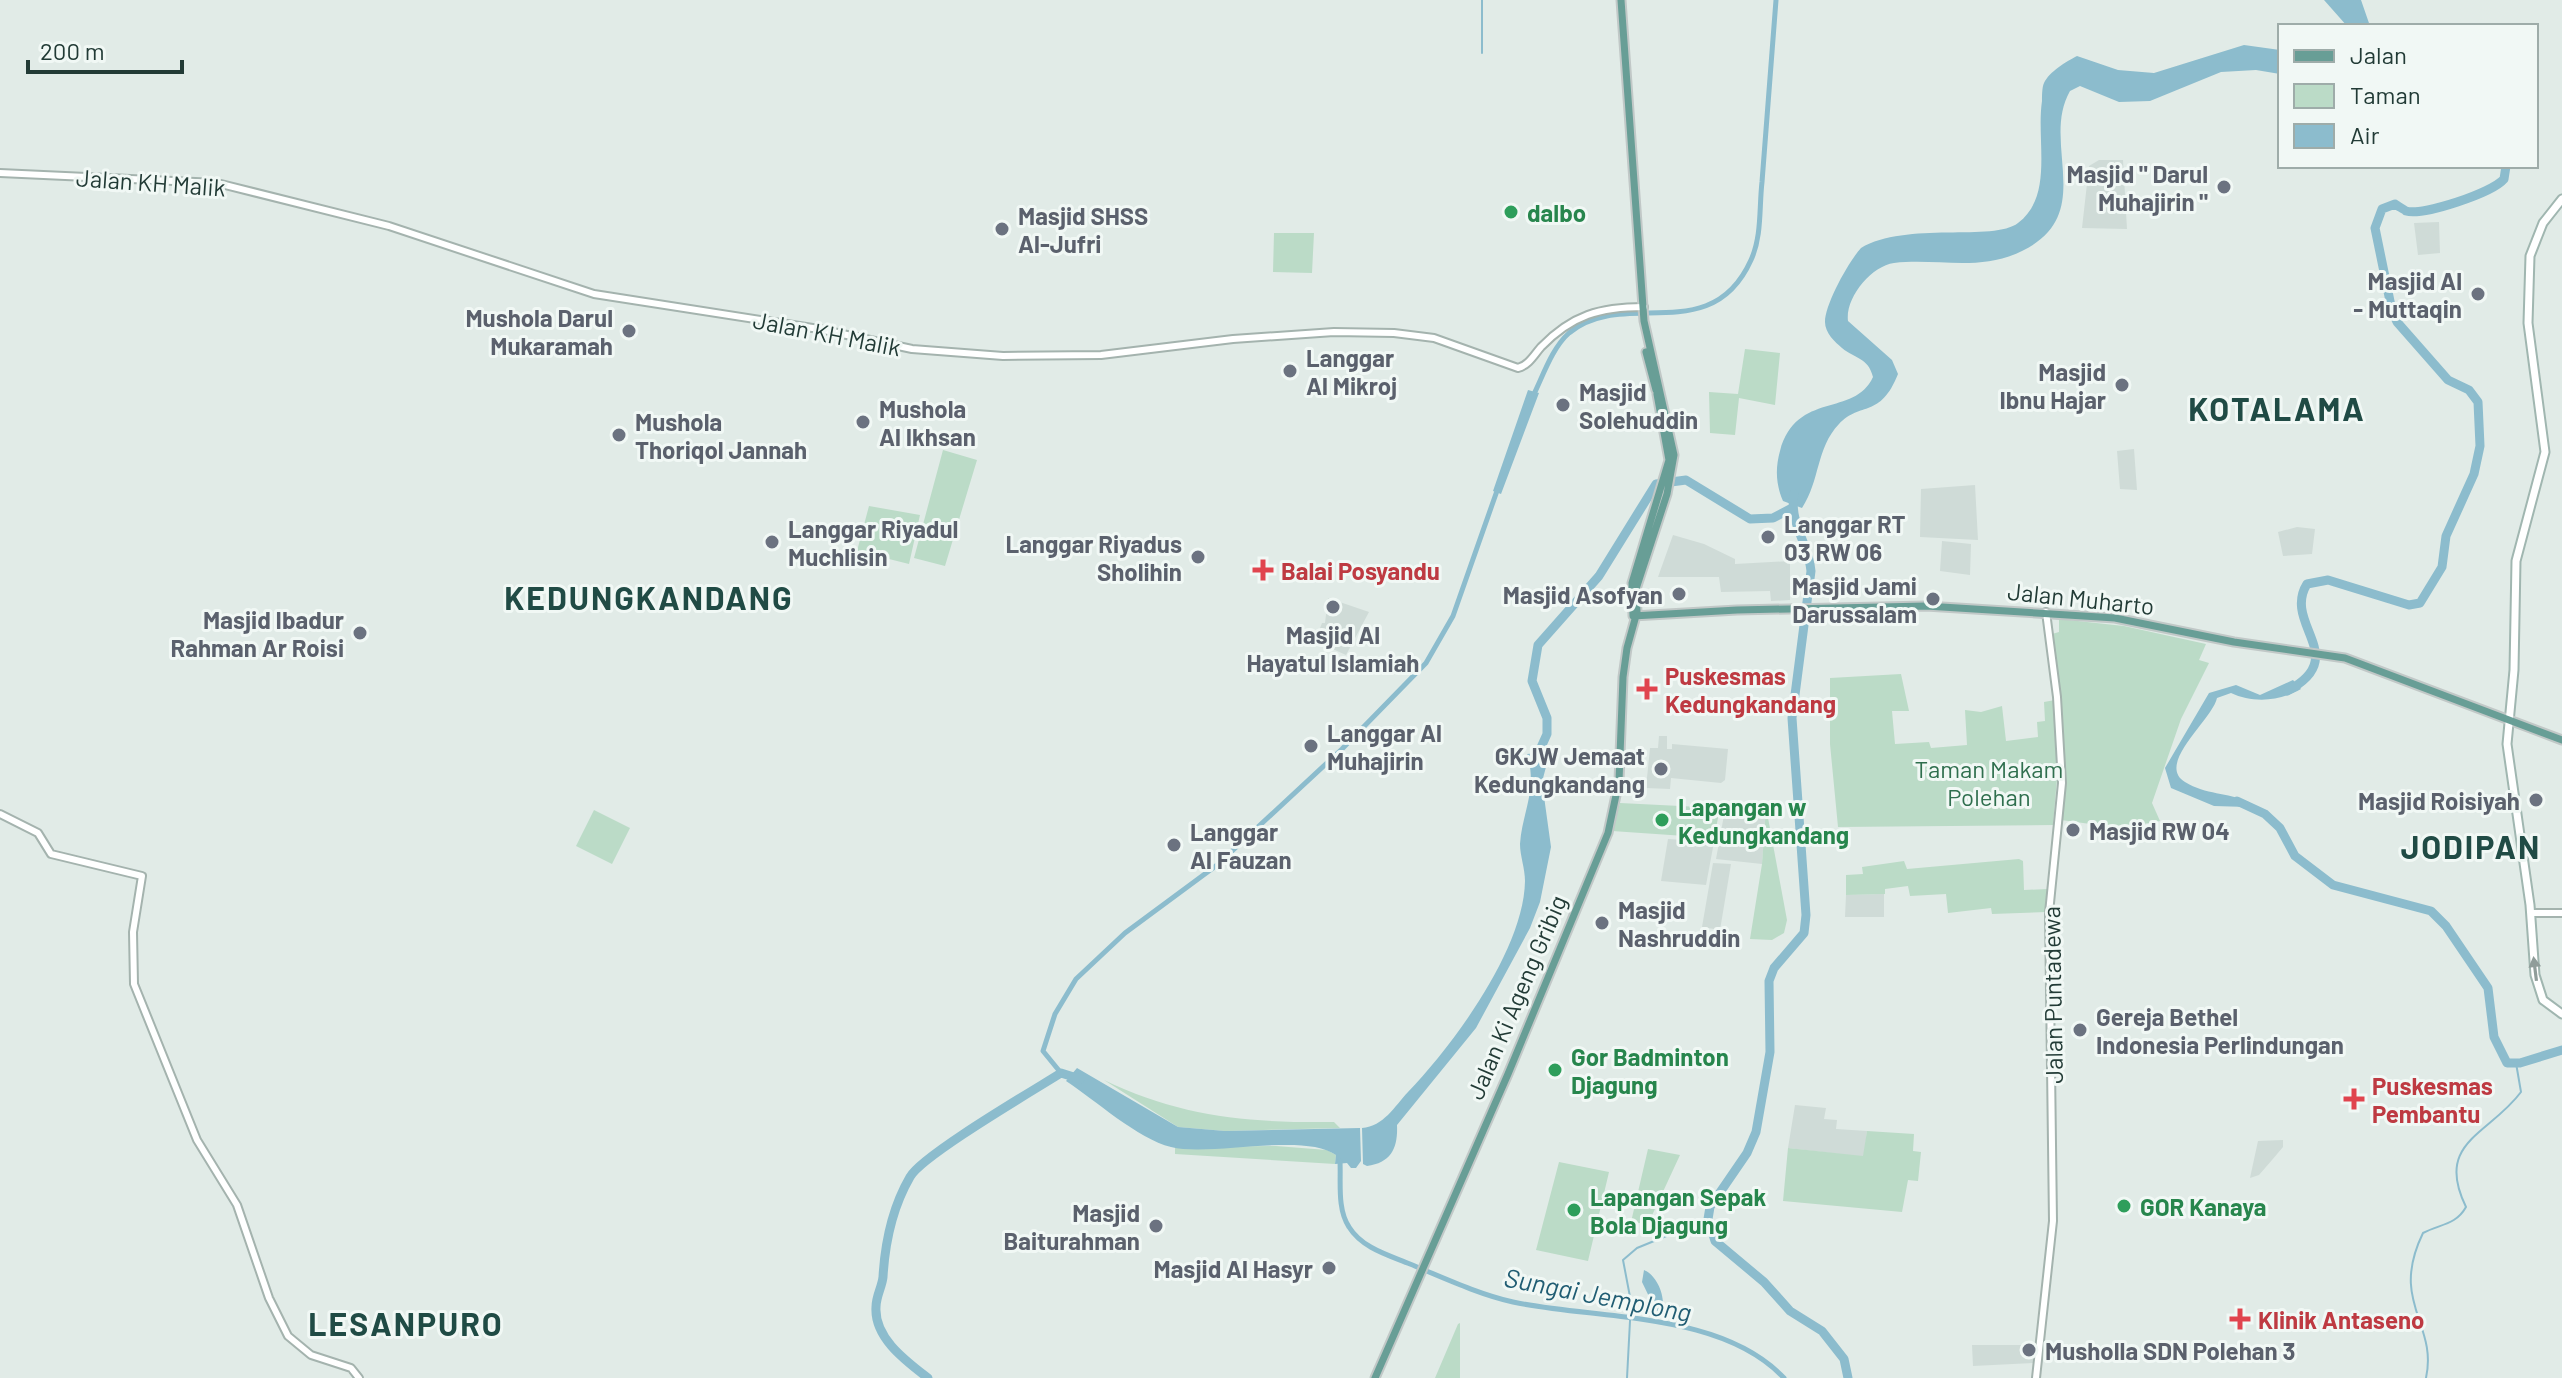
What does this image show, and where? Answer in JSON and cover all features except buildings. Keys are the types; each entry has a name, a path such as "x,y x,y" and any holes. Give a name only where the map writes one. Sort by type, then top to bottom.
{"main road":[{"path":"1621,0 1644,317 1674,462 1633,596 1636,617"},
{"path":"2562,199 2543,223 2530,256 2528,323 2545,452 2516,561 2514,670 2507,744 2539,991 2549,1007 2562,1014"},
{"name":"Jalan Muharto","path":"1636,617 1655,613 1926,606 2115,618 2332,655 2482,707 2508,721 2562,740"},
{"path":"1642,610 1655,613"},
{"name":"Jalan Ki Ageng Gribig","path":"1375,1378 1608,833 1619,781 1627,648 1636,617"}],"street":[{"name":"Jalan KH Malik","path":"0,173 217,183 389,226 594,294 819,329 895,347 958,353 1101,355 1242,338 1334,332 1394,333 1434,338 1518,368 1525,366 1564,325 1585,314 1609,307 1644,317"},
{"name":"Jalan Puntadewa","path":"2036,1378 2053,1222 2048,931 2062,783 2057,697 2046,612"},
{"path":"0,814 38,833 51,854 142,876 133,932 134,984 194,1133 238,1208 269,1298 288,1336 311,1355 351,1368 359,1378"},
{"path":"2531,913 2562,913"}],"shaded area":[{"path":"2099,160 2123,160 2127,229 2082,228 2089,166"},
{"path":"2439,222 2440,253 2418,255 2414,223"},
{"path":"2134,449 2137,490 2120,489 2117,451"},
{"path":"1975,485 1978,540 1920,537 1921,489"},
{"path":"2297,527 2315,529 2312,554 2283,556 2278,532"},
{"path":"1673,535 1704,544 1735,559 1735,564 1790,561 1790,600 1771,601 1770,591 1721,592 1719,577 1658,577"},
{"path":"1942,541 1971,544 1970,575 1940,571"},
{"path":"1328,598 1369,612 1346,655 1315,641 1322,623 1325,623"},
{"path":"1659,736 1667,736 1667,749 1672,749 1672,744 1728,749 1725,780 1721,783 1671,778 1670,789 1646,788 1650,748 1658,748"},
{"path":"1726,804 1766,807 1762,864 1716,859"},
{"path":"1668,839 1714,842 1706,885 1661,881"},
{"path":"1713,863 1731,864 1720,930 1702,927"},
{"path":"1884,894 1884,917 1845,917 1846,895"},
{"path":"1795,1105 1826,1108 1824,1119 1837,1120 1836,1129 1867,1131 1864,1157 1788,1148"},
{"path":"2283,1140 2283,1147 2259,1175 2250,1178 2258,1141"},
{"path":"1972,1345 2035,1345 2033,1363 1973,1366"}],"green space":[{"path":"1274,233 1314,233 1312,273 1273,272"},
{"path":"1745,349 1780,353 1775,405 1739,398 1735,435 1710,433 1709,392 1738,394"},
{"path":"943,450 977,460 945,566 914,558"},
{"path":"869,506 920,515 909,564 857,551"},
{"name":"Taman Makam Polehan","path":"2059,619 2124,626 2206,644 2199,660 2209,663 2181,719 2152,803 2160,821 2123,826 2061,820 2065,754 2052,634 2059,632"},
{"name":"Taman Makam Polehan","path":"1901,674 1909,711 1892,711 1895,744 1929,742 1931,748 1967,745 1965,710 1981,712 2002,706 2006,741 2038,737 2037,722 2045,721 2044,702 2055,700 2059,755 2053,825 1838,827 1830,744 1830,678"},
{"path":"1620,803 1720,808 1714,838 1612,831"},
{"path":"1766,807 1787,920 1784,933 1772,940 1750,939 1762,864"},
{"path":"594,810 630,828 612,864 576,846"},
{"name":"Taman Makam Polehan","path":"1904,861 1907,869 2023,861 2024,890 2048,889 2047,912 1992,914 1991,908 1948,913 1946,894 1910,896 1908,886 1885,889 1885,894 1846,895 1846,875 1863,874 1862,867"},
{"path":"1104,1080 1188,1110 1244,1119 1334,1122 1340,1128 1225,1131 1178,1127"},
{"path":"1867,1131 1914,1134 1913,1151 1921,1152 1918,1181 1908,1180 1902,1212 1783,1201 1788,1148 1863,1156"},
{"path":"1276,1146 1327,1150 1336,1155 1335,1164 1175,1154 1175,1147"},
{"path":"1648,1149 1680,1155 1648,1224 1631,1222"},
{"name":"Lapangan Sepak Bola Djagung","path":"1559,1162 1609,1172 1588,1261 1536,1250"},
{"path":"1458,1324 1460,1378 1435,1378"}],"water":[{"path":"2324,0 2361,0 2369,24 2345,24"},
{"path":"2244,45 2278,50 2278,74 2256,70 2221,72 2150,101 2119,102 2080,86 2070,91 2062,111 2063,198 2057,218 2045,236 2022,251 1990,261 1885,265 1861,284 1851,303 1848,321 1892,360 1898,374 1884,398 1847,417 1832,433 1802,508 1783,501 1777,464 1788,432 1799,419 1812,412 1853,397 1873,377 1864,362 1834,340 1825,322 1838,283 1861,248 1901,235 1990,231 2018,223 2029,212 2040,183 2041,117 2046,79 2077,56 2118,70 2154,73"},
{"path":"1528,390 1539,393 1501,494 1493,491"},
{"path":"2293,680 2301,689 2284,697 2257,700 2231,693 2217,698 2188,741 2177,764 2178,774 2185,782 2248,802 2247,807 2214,806 2171,788 2165,768 2209,693 2236,685 2260,695"},
{"path":"1550,752 1542,782 1551,847 1540,902 1530,928 1476,1028 1397,1125 1392,1153 1388,1158 1367,1166 1363,1164 1362,1128 1376,1124 1388,1115 1446,1048 1483,994 1513,936 1522,908 1525,881 1520,844 1531,778 1527,754"},
{"path":"1077,1068 1178,1127 1225,1131 1360,1128 1361,1161 1356,1168 1351,1168 1347,1163 1335,1164 1336,1155 1321,1148 1302,1145 1188,1149 1158,1143 1131,1128 1066,1081"},
{"path":"1644,1270 1660,1288 1662,1312 1656,1311 1642,1282"}],"waterway":[{"path":"1482,0 1482,53"},
{"path":"1533,396 1553,354 1569,333 1591,320 1615,315 1690,310 1713,302 1734,287 1751,260 1760,222 1776,0"},
{"path":"2287,691 2305,678 2314,666 2315,653 2302,613 2307,584 2328,580 2409,605 2420,603 2442,567 2446,536 2474,474 2480,446 2478,402 2469,390 2448,380 2397,322 2392,311 2375,228 2382,209 2395,204 2406,211 2415,212 2457,202 2497,185 2504,179 2506,168"},
{"path":"1534,763 1547,734 1547,718 1532,681 1538,645 1599,576 1656,484 1686,480 1750,519 1773,518 1792,508"},
{"path":"1061,1073 1043,1051 1055,1014 1076,979 1125,933 1217,865 1342,749 1426,663 1453,616 1498,488"},
{"path":"1794,494 1794,515 1811,571 1792,718 1806,915 1804,933 1774,968 1769,981 1770,1052 1756,1132 1747,1153 1710,1207 1708,1219 1715,1241 1764,1282 1790,1311 1822,1331 1844,1359 1848,1378"},
{"path":"2237,801 2265,814 2280,828 2295,856 2333,885 2431,911 2446,926 2488,988 2494,1037 2507,1063 2520,1063 2562,1050"},
{"path":"2426,1378 2426,1342 2412,1295 2414,1257 2423,1233 2452,1221 2466,1207 2458,1185 2457,1168 2461,1153 2521,1092 2516,1063"},
{"path":"928,1378 893,1348 880,1329 877,1318 876,1303 888,1238 894,1213 910,1177 955,1139 1061,1073 1080,1079"},
{"name":"Sungai Jemplong","path":"1340,1161 1340,1195 1345,1220 1354,1234 1376,1250 1474,1290 1513,1302 1693,1329 1727,1340 1758,1356 1784,1378"},
{"path":"1627,1378 1631,1302 1623,1260 1637,1248 1708,1219"}],"place":[{"name":"Masjid \" Darul Muhajirin \"","path":"2224,187"},
{"name":"dalbo","path":"1511,212"},
{"name":"Masjid SHSS Al-Jufri","path":"1002,229"},
{"name":"Masjid Al - Muttaqin","path":"2478,294"},
{"name":"Mushola Darul Mukaramah","path":"629,331"},
{"name":"Langgar Al Mikroj","path":"1290,371"},
{"name":"Masjid Ibnu Hajar","path":"2122,385"},
{"name":"Masjid Solehuddin","path":"1563,405"},
{"name":"Mushola Al Ikhsan","path":"863,422"},
{"name":"Mushola Thoriqol Jannah","path":"619,435"},
{"name":"Langgar RT 03 RW 06","path":"1768,537"},
{"name":"Langgar Riyadul Muchlisin","path":"772,542"},
{"name":"Langgar Riyadus Sholihin","path":"1198,557"},
{"name":"Balai Posyandu","path":"1263,570"},
{"name":"Masjid Asofyan","path":"1679,594"},
{"name":"Masjid Jami Darussalam","path":"1933,599"},
{"name":"Masjid Al Hayatul Islamiah","path":"1333,607"},
{"name":"Masjid Ibadur Rahman Ar Roisi","path":"360,633"},
{"name":"Puskesmas Kedungkandang","path":"1647,689"},
{"name":"Langgar Al Muhajirin","path":"1311,746"},
{"name":"GKJW Jemaat Kedungkandang","path":"1661,769"},
{"name":"Masjid Roisiyah","path":"2536,800"},
{"name":"Lapangan w Kedungkandang","path":"1662,820"},
{"name":"Masjid RW 04","path":"2073,830"},
{"name":"Langgar Al Fauzan","path":"1174,845"},
{"name":"Masjid Nashruddin","path":"1602,923"},
{"name":"Gereja Bethel Indonesia Perlindungan","path":"2080,1030"},
{"name":"Gor Badminton Djagung","path":"1555,1070"},
{"name":"Puskesmas Pembantu","path":"2354,1099"},
{"name":"GOR Kanaya","path":"2124,1206"},
{"name":"Lapangan Sepak Bola Djagung","path":"1574,1210"},
{"name":"Masjid Baiturahman","path":"1156,1226"},
{"name":"Masjid Al Hasyr","path":"1329,1268"},
{"name":"Klinik Antaseno","path":"2240,1319"},
{"name":"Musholla SDN Polehan 3","path":"2029,1350"}],"district":[{"name":"KOTALAMA","path":"2277,408"},
{"name":"KEDUNGKANDANG","path":"649,597"},
{"name":"JODIPAN","path":"2471,846"},
{"name":"LESANPURO","path":"406,1323"}]}
